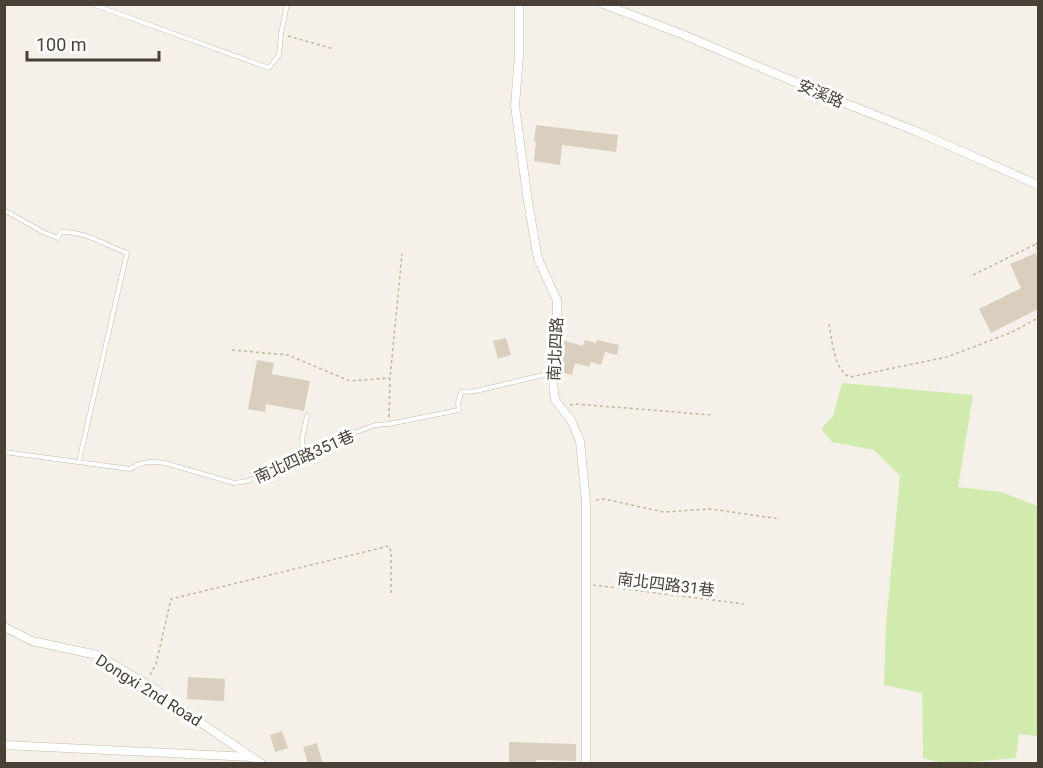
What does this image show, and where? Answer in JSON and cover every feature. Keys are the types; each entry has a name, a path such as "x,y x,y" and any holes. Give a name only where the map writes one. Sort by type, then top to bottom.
{"street":[{"name":"南北四路","path":"519,4 519,55 515,106 538,259 557,300 557,331 552,373 555,400 571,420 580,441 586,502 586,764"},
{"name":"安溪路","path":"603,4 918,132 1038,185"},
{"name":"Dongxi 2nd Road","path":"4,627 32,641 97,655 146,684 262,764"},
{"path":"4,745 253,757"}],"lane":[{"path":"92,4 269,68 279,55 287,4"},
{"path":"4,210 49,236 58,238 61,232 73,232 107,243 127,253 79,461"},
{"name":"南北四路351巷","path":"4,452 130,469 141,463 165,463 234,483 248,481 334,441 375,425 459,410 461,392 476,391 552,373"},
{"path":"303,455 302,439 307,416"}],"path":[{"path":"281,34 334,49"},
{"path":"973,275 1037,243 1038,251"},
{"path":"389,424 390,378 402,254"},
{"path":"829,324 837,363 845,375 850,377 947,357 1010,333 1038,318"},
{"path":"232,350 288,355 350,381 390,378"},
{"path":"560,407 576,404 712,415"},
{"path":"586,502 604,499 664,512 711,509 780,519"},
{"path":"146,684 156,664 171,599 389,546 391,595"},
{"name":"南北四路31巷","path":"586,584 744,604"}],"green space":[{"path":"842,383 973,395 958,487 1001,492 1038,506 1038,736 1019,734 1016,758 947,764 923,758 922,693 884,685 886,624 900,476 874,450 832,442 821,429 833,416"}],"building":[{"path":"536,125 618,135 616,152 562,145 560,165 534,161"},
{"path":"1036,253 1038,309 991,333 979,309 1021,288 1010,264"},
{"path":"506,338 511,355 498,359 493,341"},
{"path":"562,340 583,346 585,340 619,345 617,355 605,352 601,365 591,362 589,367 575,363 572,375 558,371"},
{"path":"257,360 274,363 272,374 310,381 304,411 266,404 265,412 248,409"},
{"path":"188,677 225,679 224,701 187,699"},
{"path":"282,731 288,748 275,752 270,735"},
{"path":"509,742 576,744 576,761 536,760 536,764 509,764"},
{"path":"317,743 323,764 308,764 303,747"}]}
